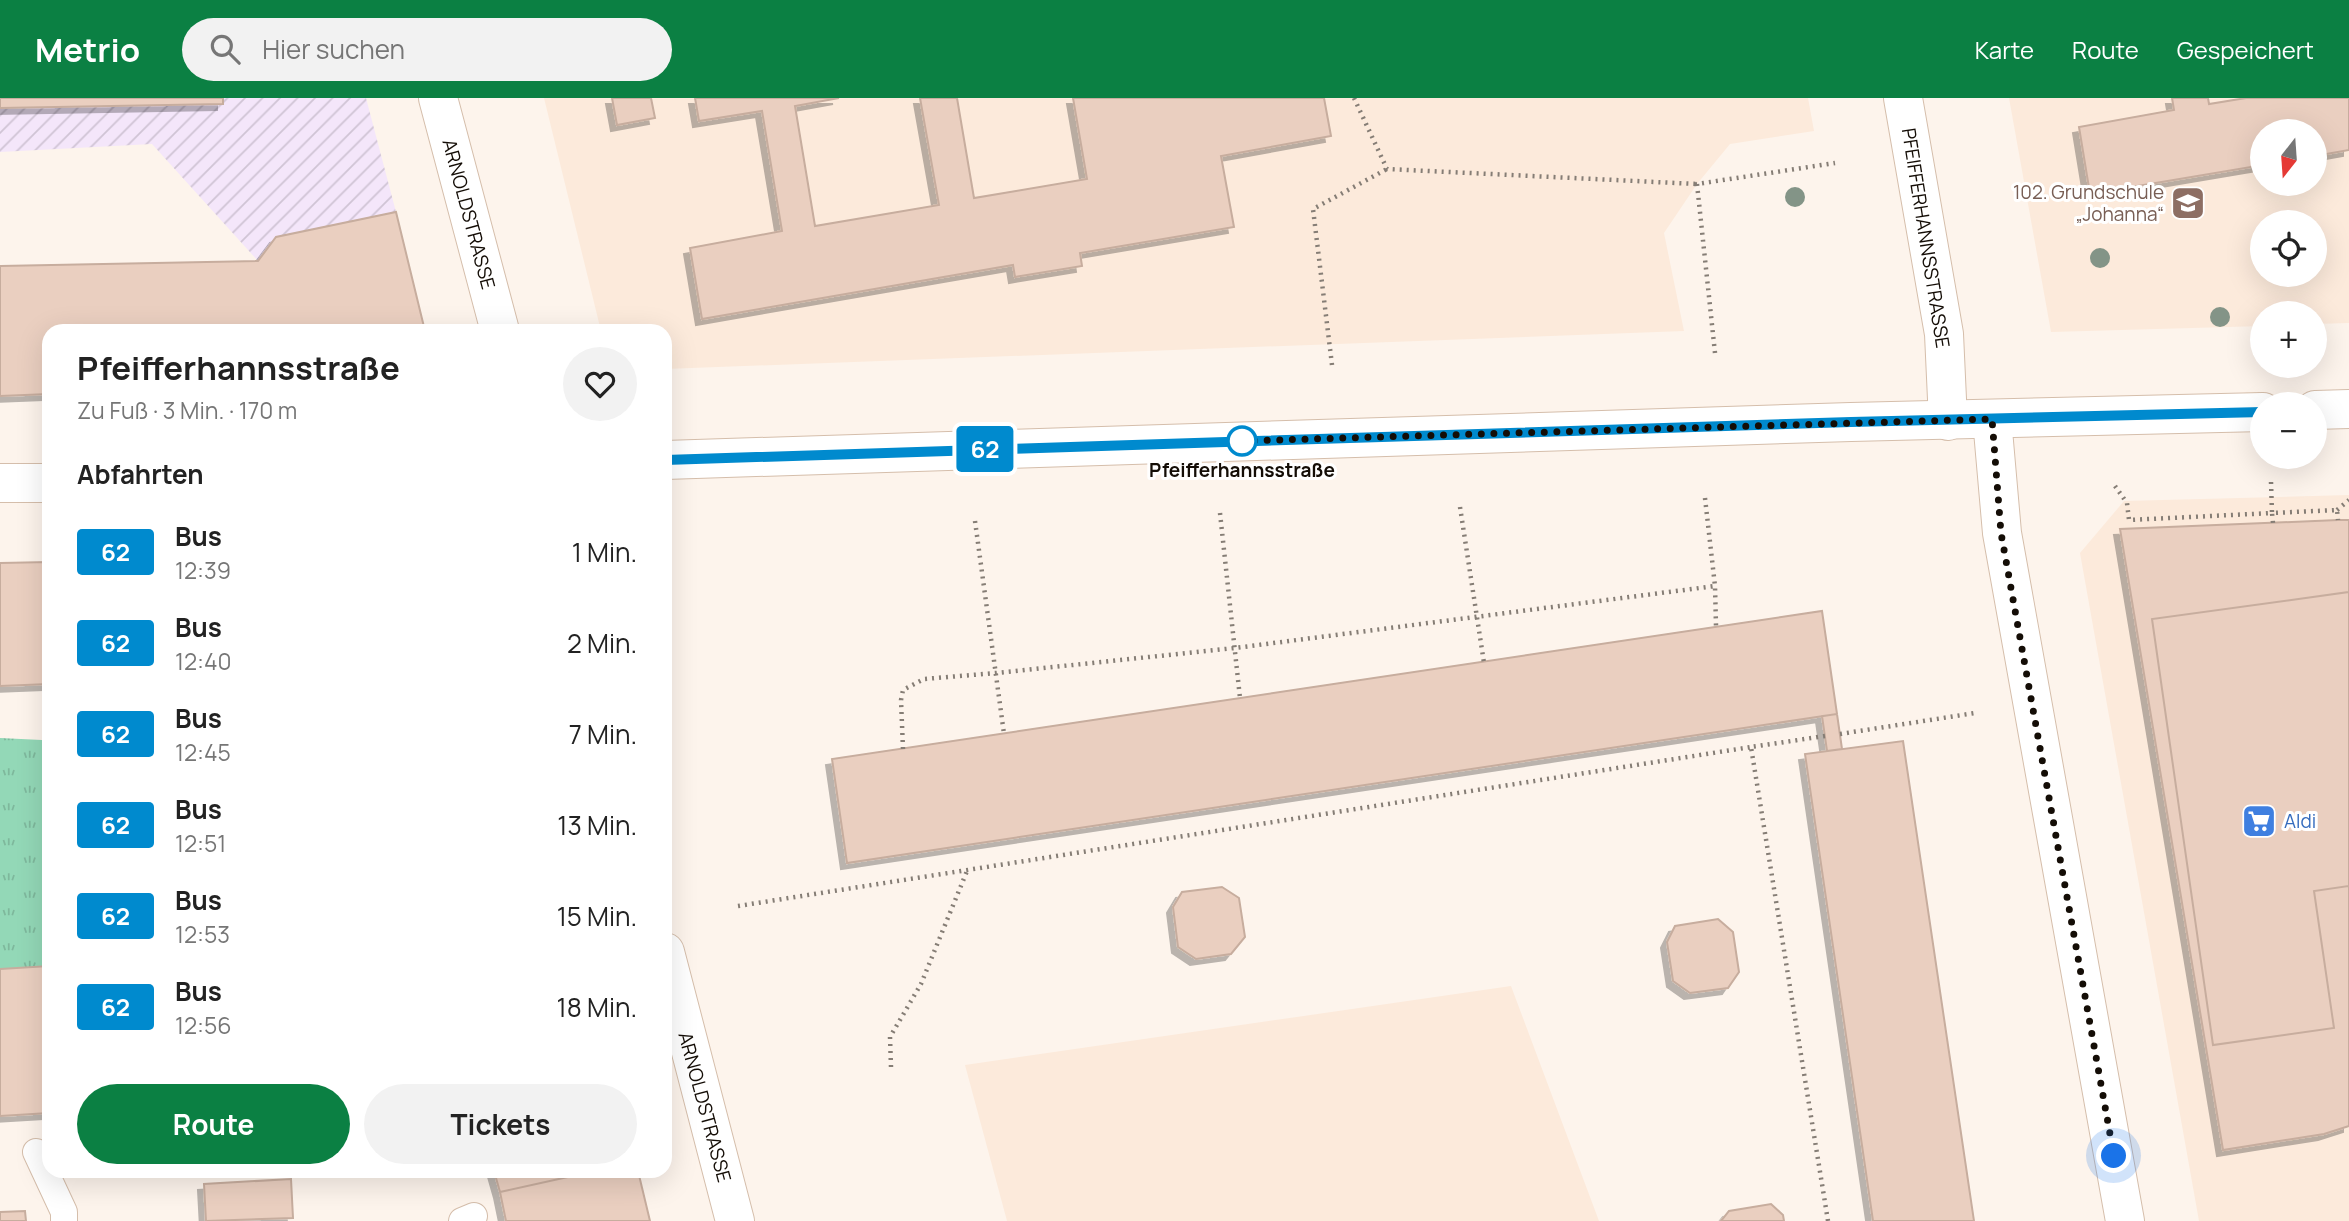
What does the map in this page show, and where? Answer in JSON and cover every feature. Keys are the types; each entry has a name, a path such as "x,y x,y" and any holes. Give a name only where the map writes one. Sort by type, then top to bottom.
{"street":[{"name":"ARNOLDSTRASSE","path":"438,98 498,324"},
{"name":"PFEIFFERHANNSSTRASSE","path":"1903,98 1944,334 1948,421"},
{"path":"2327,410 2349,409"},
{"path":"672,460 1851,422 2250,412"},
{"path":"1992,419 2001,533 2125,1221"},
{"path":"0,483 42,483"},
{"name":"ARNOLDSTRASSE","path":"672,979 735,1221"}],"lane":[{"path":"36,1152 42,1165"},
{"path":"48,1178 64,1212 64,1221"}],"path":[{"path":"1354,98 1387,169"},
{"path":"1332,365 1313,209 1387,169 1697,184 1835,163"},
{"path":"1697,184 1715,353"},
{"path":"2271,482 2273,523"},
{"path":"2115,486 2127,503 2129,520 2337,510 2349,500"},
{"path":"1705,498 1715,586 1716,626"},
{"path":"1460,507 1484,663"},
{"path":"2337,510 2338,520"},
{"path":"1220,513 1240,698"},
{"path":"975,521 1004,734"},
{"path":"903,749 903,690 924,679 1235,648 1715,586"},
{"path":"1840,734 1975,713"},
{"path":"738,906 1825,736"},
{"path":"1751,747 1828,1221"},
{"path":"891,1067 890,1037 921,984 968,870"}],"shaded area":[{"path":"0,98 366,98 396,212 276,237 258,261 152,144 0,152"},
{"path":"544,98 1808,98 1814,131 1730,144 1697,184 1664,233 1684,331 672,369 672,324 599,324"},
{"name":"102. Grundschule „Johanna“","path":"2009,98 2349,98 2349,323 2327,324 2327,301 2250,301 2250,326 2051,332"},
{"name":"Aldi","path":"2349,495 2349,1221 2199,1221 2080,553 2124,501"},
{"path":"1511,986 1599,1221 1007,1221 965,1065"}],"green space":[{"path":"0,738 42,740 42,966 0,969"}],"building":[{"path":"0,98 223,98 223,104 0,108"},
{"path":"612,98 651,98 655,118 617,125"},
{"path":"695,98 839,98 795,106 815,226 939,205 920,98 957,98 974,198 1087,179 1073,98 1324,98 1331,136 1221,156 1234,227 1080,253 1082,266 1015,277 1013,265 702,319 690,248 782,231 762,111 699,121"},
{"path":"2172,98 2208,98 2209,104 2246,98 2349,98 2349,150 2328,154 2328,119 2250,119 2250,167 2090,194 2079,127 2174,110"},
{"path":"396,212 423,324 42,324 42,394 0,396 0,266 258,261 276,237"},
{"name":"Aldi","path":"2349,520 2349,1126 2324,1134 2223,1150 2120,529"},
{"path":"42,562 42,684 0,686 0,563"},
{"name":"Aldi","path":"2349,592 2349,886 2314,891 2334,1028 2213,1045 2152,619"},
{"path":"1822,611 1837,714 847,863 832,759"},
{"path":"1837,714 1842,749 1827,751 1822,716"},
{"path":"1903,741 1974,1221 1873,1221 1805,754"},
{"path":"1222,887 1239,898 1245,937 1231,954 1196,959 1178,947 1173,907 1182,892"},
{"path":"1718,919 1733,932 1739,972 1728,988 1690,993 1673,981 1667,942 1675,926"},
{"path":"42,966 42,1113 0,1116 0,969"},
{"path":"496,1178 563,1178 500,1192"},
{"path":"563,1178 640,1178 650,1221 506,1221 500,1192"},
{"path":"291,1179 293,1218 206,1221 204,1184"},
{"path":"1771,1204 1783,1215 1784,1221 1721,1221 1729,1211"},
{"path":"25,1211 26,1221 0,1221 0,1212"}],"bus line":[{"name":"62","path":"672,460 1851,422 2250,412"}],"place":[{"name":"102. Grundschule „Johanna“","path":"2188,203"},
{"name":"Pfeifferhannsstraße","path":"1242,441"},
{"name":"Aldi","path":"2259,821"}],"route":[{"path":"1242,441 1992,419 2001,533 2114,1156"}]}
